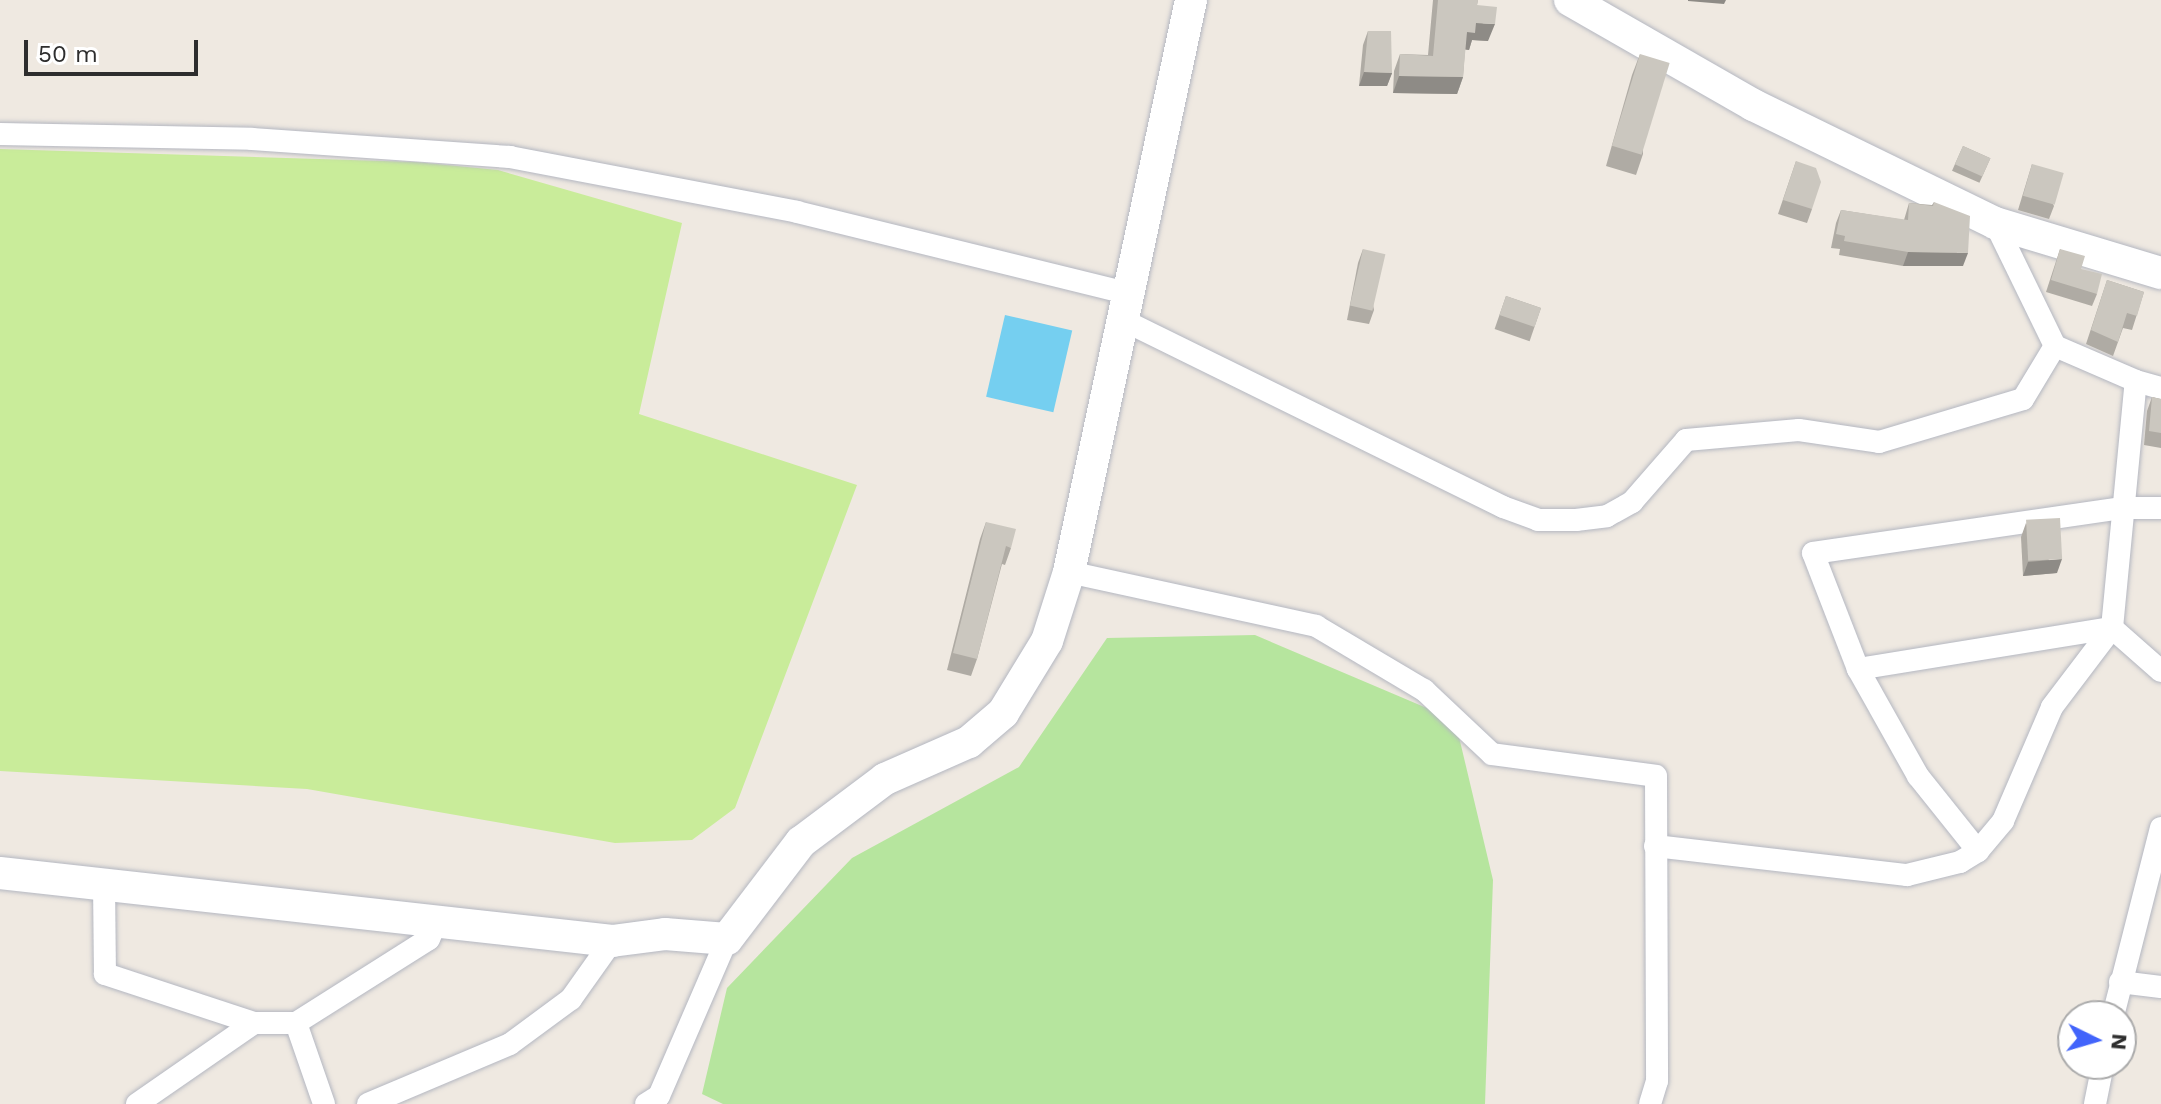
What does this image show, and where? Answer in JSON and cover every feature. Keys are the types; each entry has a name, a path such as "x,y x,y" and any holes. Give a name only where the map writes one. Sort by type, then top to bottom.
{"street":[{"path":"646,1104 659,1096 727,939 801,842 885,779 969,742 1003,713 1047,641 1069,572 1191,0"},
{"path":"1570,0 1753,105 1995,223 2161,273"},
{"path":"0,134 252,139 510,157 781,209 1126,306 1538,520 1607,516 1632,502 1686,440 1799,430 1879,442 1947,425 2023,399 2055,346"},
{"path":"1995,223 2055,346 2136,381 2161,388"},
{"path":"1655,846 1907,875 1960,862 1978,851 2003,821 2052,707 2112,628 2136,381"},
{"path":"1978,851 1918,776 1858,669 1813,553 2123,508 2161,508"},
{"path":"1069,572 1316,626 1424,690 1492,754 1656,776 1657,1081 1650,1104"},
{"path":"1858,669 2112,628"},
{"path":"2112,628 2161,671"},
{"path":"2116,1000 2161,828"},
{"path":"0,873 104,882 435,925 612,941 665,934 727,939"},
{"path":"104,882 105,974 254,1023 296,1023 429,939 435,925"},
{"path":"368,1104 510,1044 571,999 612,941"},
{"path":"2120,982 2161,987"},
{"path":"137,1104 254,1023"},
{"path":"296,1023 324,1104"},
{"path":"2095,1104 2100,1080"}],"green space":[{"path":"0,149 416,162 498,170 682,223 639,414 857,485 735,808 692,840 615,843 307,789 0,771"},
{"path":"1255,635 1455,720 1493,880 1485,1104 723,1104 702,1094 727,988 852,858 1019,767 1107,638"}],"water":[{"path":"1005,315 1072,331 1053,412 986,397"}],"building":[{"path":"1438,0 1478,0 1477,5 1497,7 1495,24 1476,23 1475,33 1467,32 1463,77 1399,76 1400,54 1433,56"},
{"path":"1368,31 1391,31 1392,73 1364,72"},
{"path":"1640,54 1670,63 1642,155 1612,146"},
{"path":"1963,146 1990,158 1982,176 1955,164"},
{"path":"1796,161 1816,168 1821,182 1812,209 1783,200"},
{"path":"2032,164 2064,173 2055,205 2023,196"},
{"path":"1934,202 1970,216 1968,253 1908,252 1844,241 1845,236 1836,234 1841,210 1908,220 1909,203 1933,206"},
{"path":"1363,249 1385,254 1372,311 1350,306"},
{"path":"2060,249 2085,256 2081,269 2102,274 2097,294 2051,280"},
{"path":"2107,280 2144,292 2137,316 2127,313 2118,342 2091,330"},
{"path":"1506,296 1541,308 1534,327 1499,315"},
{"path":"2152,397 2161,399 2161,433 2149,431"},
{"path":"2060,518 2062,559 2028,561 2026,520"},
{"path":"986,522 1016,529 1011,548 1006,546 977,659 953,653"}]}
